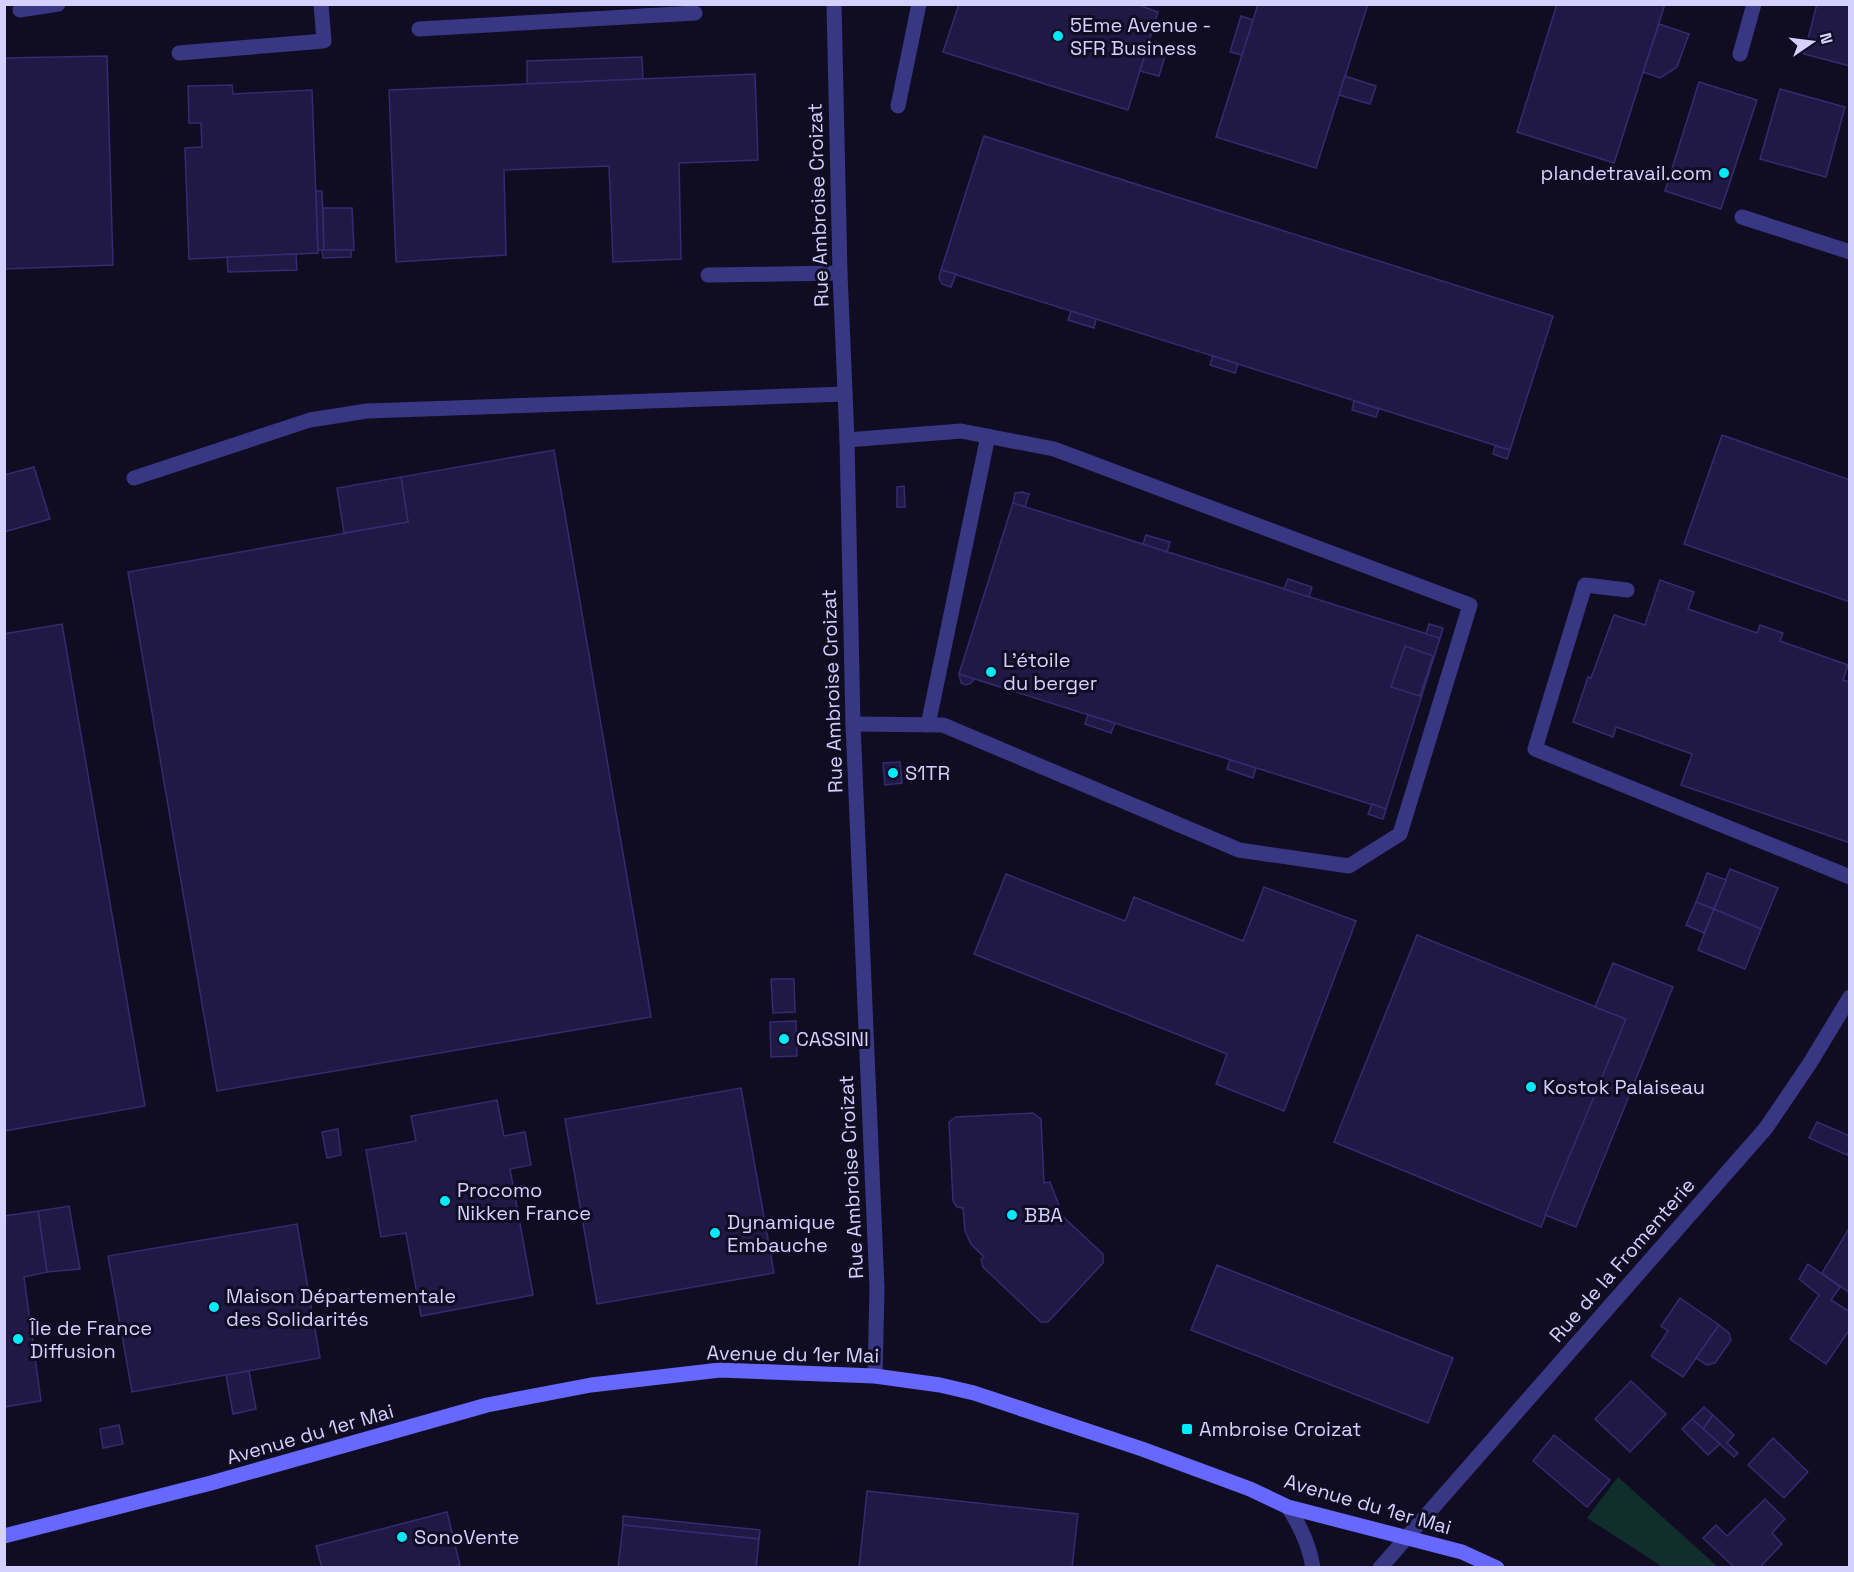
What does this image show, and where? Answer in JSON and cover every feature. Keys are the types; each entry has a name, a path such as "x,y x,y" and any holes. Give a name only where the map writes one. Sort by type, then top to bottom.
{"street":[{"path":"20,10 58,4"},
{"path":"179,53 324,41 321,4"},
{"name":"Rue Ambroise Croizat","path":"834,4 853,724 877,1288 875,1376"},
{"path":"898,106 919,4"},
{"path":"1740,54 1754,4"},
{"path":"419,29 603,11 695,13"},
{"path":"1742,217 1850,252"},
{"path":"708,275 840,273"},
{"path":"134,478 310,420 367,411 845,394"},
{"path":"847,440 961,431 1053,449 1470,605 1400,834 1349,866 1239,850 943,725 853,724"},
{"path":"928,725 988,436"},
{"path":"1627,590 1585,585 1535,749 1850,877"},
{"name":"Rue de la Fromenterie","path":"1380,1568 1766,1128 1810,1063 1850,997"},
{"name":"Avenue du 1er Mai","path":"4,1536 211,1483 487,1406 591,1385 720,1370 875,1376 940,1385 974,1393 1142,1449 1250,1489 1288,1507 1462,1552 1497,1568"},
{"path":"1288,1507 1297,1520 1312,1559 1312,1568"}],"green space":[{"path":"1618,1477 1718,1567 1663,1567 1587,1518"}],"building":[{"path":"959,4 1136,4 1158,12 1128,110 943,52"},
{"path":"1258,4 1368,4 1316,168 1216,137"},
{"path":"1557,4 1665,4 1614,163 1517,132"},
{"path":"1817,4 1850,4 1850,66 1804,54"},
{"path":"1241,16 1253,20 1242,55 1230,52"},
{"path":"1659,24 1689,34 1677,67 1660,78 1643,72"},
{"path":"4,47 5,58 107,56 113,265 4,269"},
{"path":"1146,51 1165,56 1159,76 1140,71"},
{"path":"642,57 643,79 527,84 527,61"},
{"path":"755,74 758,160 679,163 681,259 613,262 609,166 504,170 506,255 396,262 389,90"},
{"path":"1345,76 1376,86 1370,104 1339,95"},
{"path":"1699,82 1757,100 1721,209 1665,191"},
{"path":"232,85 233,94 312,90 318,253 189,259 185,148 202,147 201,123 189,123 188,86"},
{"path":"1780,89 1845,107 1826,177 1760,159"},
{"path":"984,136 1553,316 1510,450 941,270"},
{"path":"316,191 322,191 324,250 318,250"},
{"path":"323,208 352,208 354,250 324,251"},
{"path":"322,250 351,250 351,257 323,258"},
{"path":"296,254 297,270 228,272 227,257"},
{"path":"941,270 956,274 951,287 942,284 939,278"},
{"path":"1071,311 1096,319 1094,328 1068,320"},
{"path":"1213,356 1238,364 1235,373 1210,365"},
{"path":"1354,401 1379,409 1376,417 1352,410"},
{"path":"1722,435 1850,480 1850,602 1684,544"},
{"path":"1495,446 1510,450 1507,459 1493,454"},
{"path":"554,450 651,1017 217,1091 128,572 408,522 401,477"},
{"path":"34,467 50,519 4,532 4,475"},
{"path":"401,477 408,522 344,533 337,488"},
{"path":"904,486 905,507 897,507 897,487"},
{"path":"1015,493 1029,494 1025,507 1013,503"},
{"path":"1013,503 1440,638 1386,809 959,674"},
{"path":"1146,535 1170,542 1167,552 1143,544"},
{"path":"1288,579 1312,587 1309,597 1284,589"},
{"path":"1660,580 1694,592 1688,609 1757,633 1760,625 1783,633 1780,641 1848,665 1843,680 1850,682 1850,843 1681,785 1692,754 1616,727 1613,737 1573,722 1588,677 1591,678 1614,615 1645,625"},
{"path":"62,624 145,1106 4,1131 4,634"},
{"path":"1429,624 1443,628 1440,638 1426,634"},
{"path":"1405,646 1433,656 1420,696 1391,687"},
{"path":"959,674 974,679 966,685 961,683"},
{"path":"1088,715 1115,723 1111,733 1085,724"},
{"path":"1230,760 1256,768 1253,778 1227,769"},
{"name":"S1TR","path":"900,762 902,783 885,785 883,763"},
{"path":"1372,804 1386,809 1383,819 1368,814"},
{"path":"1730,869 1778,888 1761,929 1714,909"},
{"path":"1707,873 1726,880 1714,909 1696,902"},
{"path":"1006,874 1125,921 1134,897 1243,941 1264,887 1356,921 1284,1111 1216,1084 1227,1054 974,954"},
{"path":"1696,902 1714,909 1704,933 1686,925"},
{"path":"1714,909 1761,929 1745,969 1698,950"},
{"path":"1417,935 1626,1019 1541,1227 1334,1142"},
{"path":"1613,963 1673,987 1576,1227 1545,1215 1626,1019 1595,1007"},
{"path":"771,979 794,979 795,1012 773,1013"},
{"name":"CASSINI","path":"796,1021 797,1056 771,1057 770,1022"},
{"path":"741,1088 774,1273 597,1304 565,1119"},
{"name":"Procomo Nikken France","path":"497,1100 504,1136 525,1132 531,1165 510,1169 533,1295 421,1316 406,1233 381,1237 366,1150 416,1141 411,1116"},
{"name":"BBA","path":"1033,1113 1041,1119 1044,1183 1050,1182 1060,1208 1057,1211 1103,1254 1103,1263 1048,1322 1041,1322 983,1267 981,1259 984,1257 971,1244 965,1231 963,1208 957,1207 953,1201 949,1122 956,1117"},
{"path":"1817,1122 1850,1136 1850,1149 1847,1155 1809,1138"},
{"path":"338,1129 341,1155 327,1158 322,1132"},
{"path":"69,1206 80,1269 47,1272 38,1211"},
{"name":"Île de France Diffusion","path":"38,1211 47,1272 24,1277 41,1401 4,1407 4,1216"},
{"name":"Maison Départementale des Solidarités","path":"297,1224 320,1358 132,1392 108,1256"},
{"path":"1850,1227 1850,1293 1822,1273"},
{"path":"1808,1264 1840,1287 1831,1300 1850,1312 1850,1329 1826,1364 1790,1339 1819,1295 1799,1279"},
{"path":"1217,1265 1453,1358 1428,1423 1191,1330"},
{"path":"1680,1298 1719,1325 1683,1377 1651,1356 1668,1331 1661,1326"},
{"path":"1719,1325 1729,1333 1731,1340 1715,1363 1707,1365 1696,1358"},
{"path":"249,1371 256,1409 233,1414 226,1375"},
{"path":"1631,1381 1666,1414 1630,1452 1595,1419"},
{"path":"1704,1407 1713,1415 1703,1429 1692,1419"},
{"path":"1713,1415 1734,1435 1727,1443 1738,1453 1734,1457 1703,1429"},
{"path":"1692,1419 1720,1444 1708,1455 1682,1429"},
{"path":"119,1425 123,1444 103,1448 100,1429"},
{"path":"1554,1435 1610,1480 1587,1507 1533,1461"},
{"path":"1773,1438 1808,1472 1784,1498 1748,1465"},
{"path":"867,1491 1078,1514 1072,1568 859,1568"},
{"path":"1765,1499 1785,1519 1772,1533 1782,1544 1762,1565 1764,1568 1735,1568 1703,1538 1716,1525 1727,1536"},
{"name":"SonoVente","path":"447,1512 460,1565 450,1568 322,1568 316,1546"},
{"path":"623,1516 760,1530 759,1539 623,1525"},
{"path":"623,1525 759,1539 756,1568 618,1568"}],"place":[{"name":"5Eme Avenue - SFR Business","path":"1058,36"},
{"name":"plandetravail.com","path":"1724,173"},
{"name":"L'étoile du berger","path":"991,672"},
{"name":"S1TR","path":"893,773"},
{"name":"CASSINI","path":"784,1039"},
{"name":"Kostok Palaiseau","path":"1531,1087"},
{"name":"Procomo Nikken France","path":"445,1201"},
{"name":"BBA","path":"1012,1215"},
{"name":"Dynamique Embauche","path":"715,1233"},
{"name":"Maison Départementale des Solidarités","path":"214,1307"},
{"name":"Île de France Diffusion","path":"18,1339"},
{"name":"Ambroise Croizat","path":"1187,1429"},
{"name":"SonoVente","path":"402,1537"}]}
